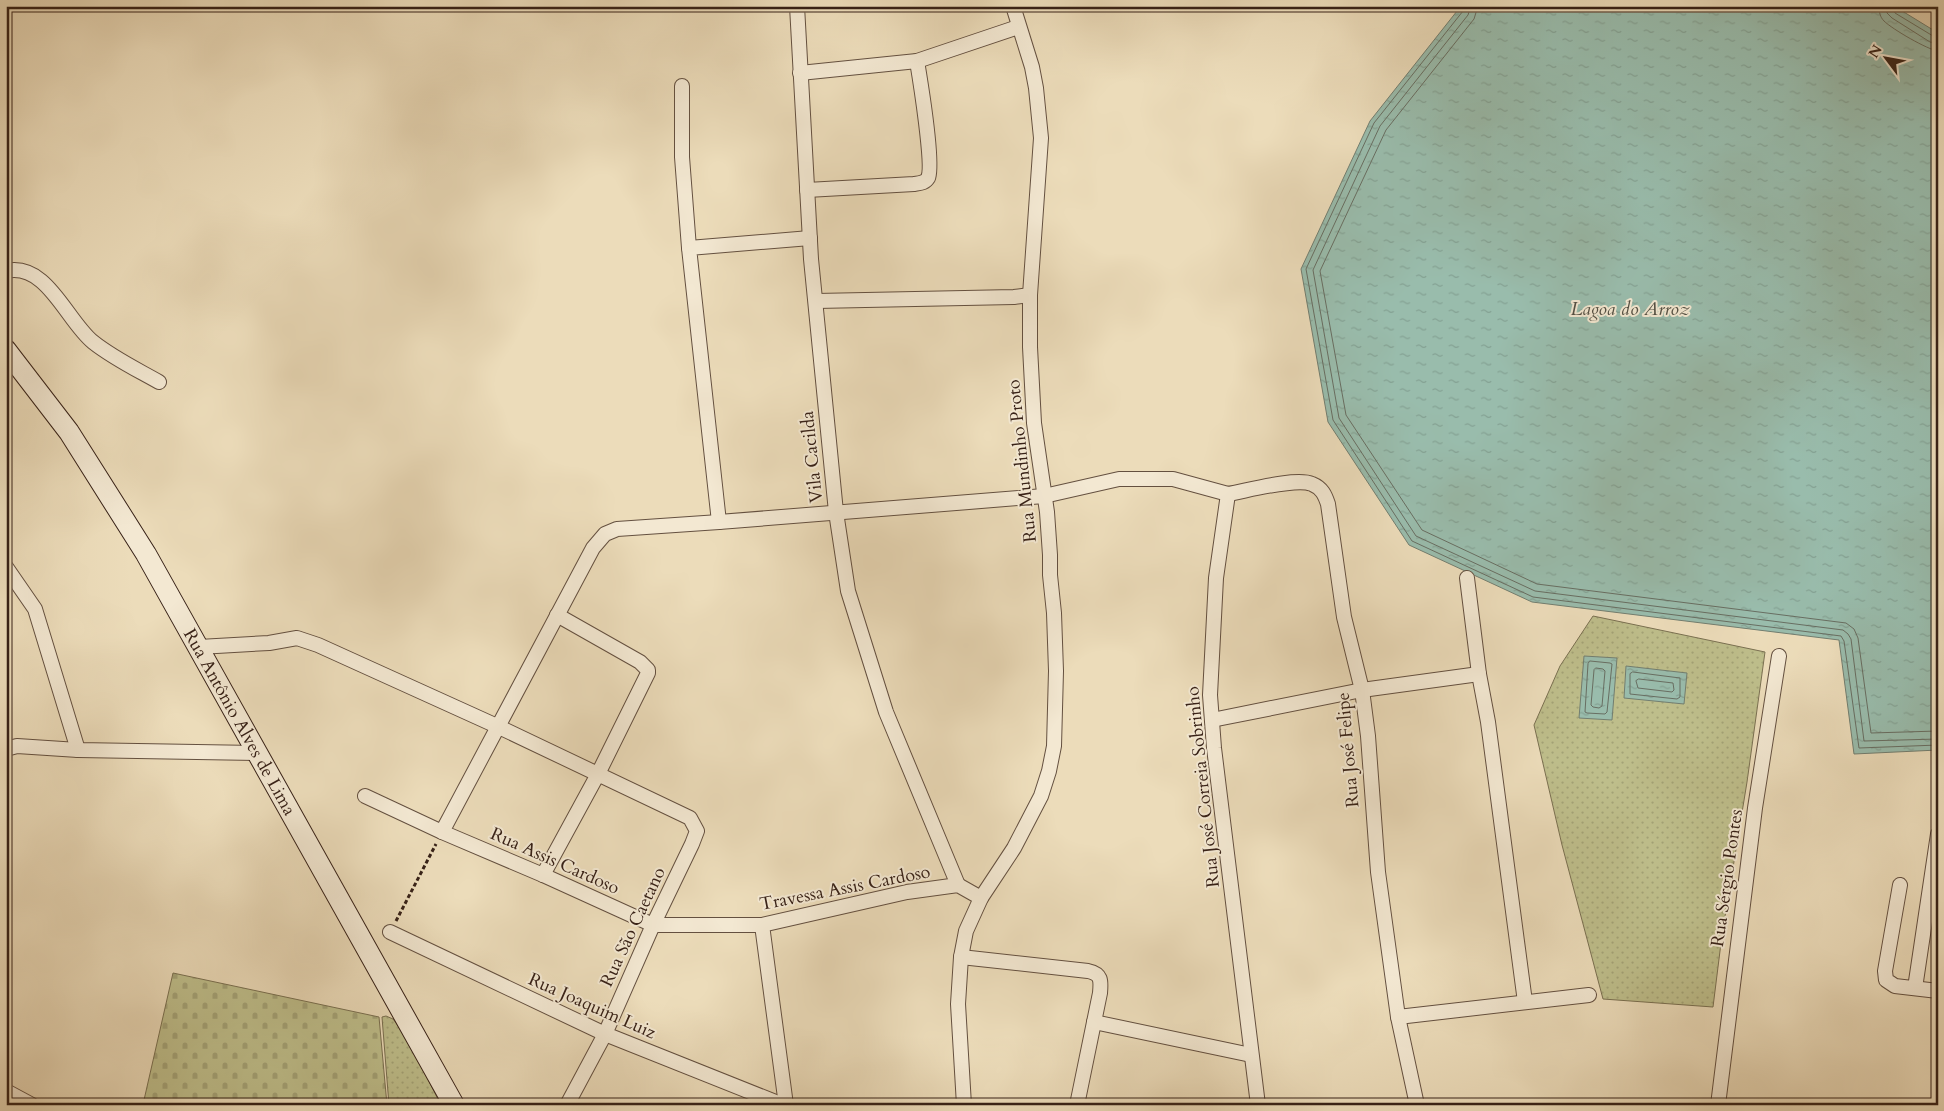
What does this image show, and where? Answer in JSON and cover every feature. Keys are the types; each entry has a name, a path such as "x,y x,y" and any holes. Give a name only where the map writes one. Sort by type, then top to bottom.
{"main road":[{"name":"Rua Antônio Alves de Lima","path":"6,350 69,432 146,554 454,1105"}],"street":[{"name":"Vila Cacilda","path":"797,6 810,238 836,512 848,591 886,712 958,885"},
{"name":"Rua Mundinho Proto","path":"964,1105 958,1004 960,957 966,931 981,898 1014,848 1041,796 1054,746 1056,644 1050,575 1048,495 1034,423 1030,295 1041,138 1032,67 1012,6"},
{"path":"800,73 917,61 1018,27"},
{"path":"808,190 924,182 930,171 917,61"},
{"path":"682,86 682,157 689,248 719,522"},
{"path":"689,248 810,238"},
{"path":"6,271 16,269 33,274 52,291 79,329 92,341 108,354 159,382"},
{"path":"816,301 1014,297 1030,295"},
{"path":"442,832 598,539 617,528 719,522 1048,495 1119,478 1173,479 1228,494"},
{"name":"Rua José Felipe","path":"1228,494 1305,482 1320,488 1328,504 1344,616 1362,690 1368,736 1378,872 1398,1017 1416,1105"},
{"name":"Rua José Correia Sobrinho","path":"1228,494 1216,578 1210,695 1258,1105"},
{"path":"6,567 11,571 35,609 78,750"},
{"path":"1467,578 1525,1002"},
{"path":"543,875 598,774 643,686 648,670 640,662 557,615"},
{"path":"199,647 297,638 318,645 598,774"},
{"name":"Rua Sérgio Pontes","path":"1718,1105 1755,808 1779,656"},
{"path":"1212,720 1362,690 1479,674"},
{"path":"6,749 17,746 78,750 258,753"},
{"name":"Rua São Caetano","path":"567,1105 605,1034 697,831 690,818 598,774"},
{"name":"Rua Assis Cardoso","path":"365,796 653,925"},
{"path":"1915,988 1938,834"},
{"name":"Travessa Assis Cardoso","path":"653,925 762,925 907,892 958,885 981,898"},
{"path":"1900,885 1885,971 1886,980 1895,986 1938,991"},
{"path":"762,925 784,1105"},
{"name":"Rua Joaquim Luiz","path":"390,932 605,1034 784,1105"},
{"path":"960,957 1088,970 1096,973 1101,979 1077,1105"},
{"path":"1398,1017 1589,995"},
{"path":"1094,1022 1251,1055"},
{"path":"6,1091 32,1105"}],"path":[{"path":"390,932 442,832"}],"green space":[{"path":"1593,616 1765,652 1747,782 1722,935 1713,1007 1603,999 1562,845 1534,725 1560,666"},
{"path":"173,973 379,1017 387,1105 175,1105 144,1100"},
{"path":"386,1016 393,1019 405,1035 441,1105 389,1105 382,1017"}],"water":[{"name":"Lagoa do Arroz","path":"1461,6 1894,6 1938,33 1938,750 1854,754 1839,640 1532,602 1409,545 1328,422 1301,269 1370,121"},
{"path":"1584,656 1617,658 1612,720 1579,718"},
{"path":"1626,666 1687,673 1684,704 1624,698"}]}
